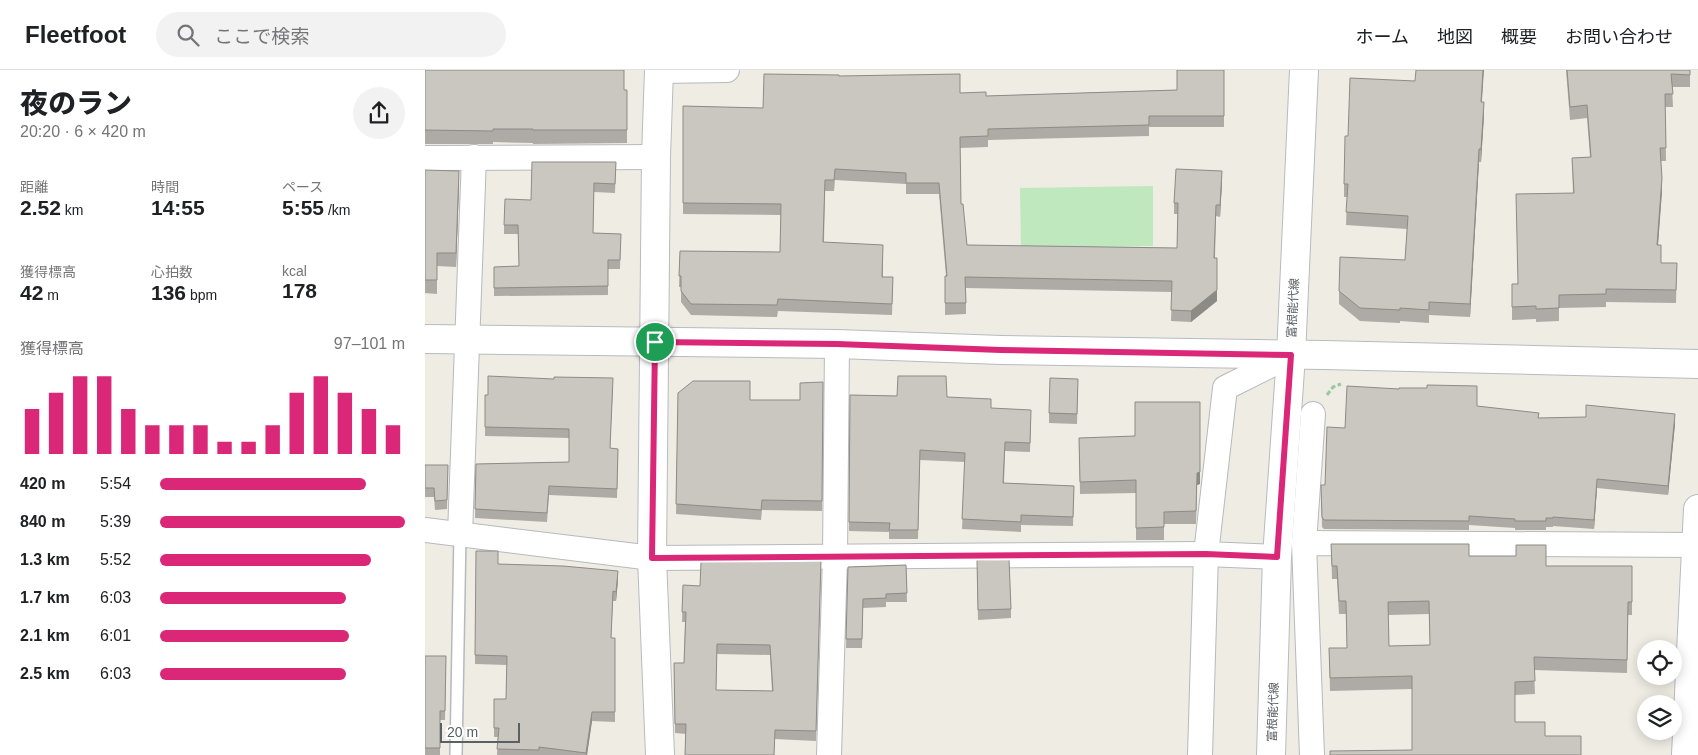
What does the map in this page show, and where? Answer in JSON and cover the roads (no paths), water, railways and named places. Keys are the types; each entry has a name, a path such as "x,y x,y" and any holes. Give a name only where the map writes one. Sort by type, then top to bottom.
{"street":[{"path":"660,755 652,558 659,70 727,70"},
{"name":"富根能代線","path":"1272,743 1277,557 1291,355 1304,70"},
{"path":"460,534 474,157"},
{"path":"425,158 657,157"},
{"path":"425,338 837,344 1011,351 1698,364"},
{"path":"829,755 835,557 837,344"},
{"path":"1200,755 1206,554 1225,388 1291,355"},
{"path":"1312,755 1304,543 1313,414"},
{"path":"1687,755 1698,509"},
{"path":"425,530 652,558 1206,554 1277,557"},
{"path":"1304,543 1696,545"}],"lane":[{"path":"456,755 460,534"}]}
